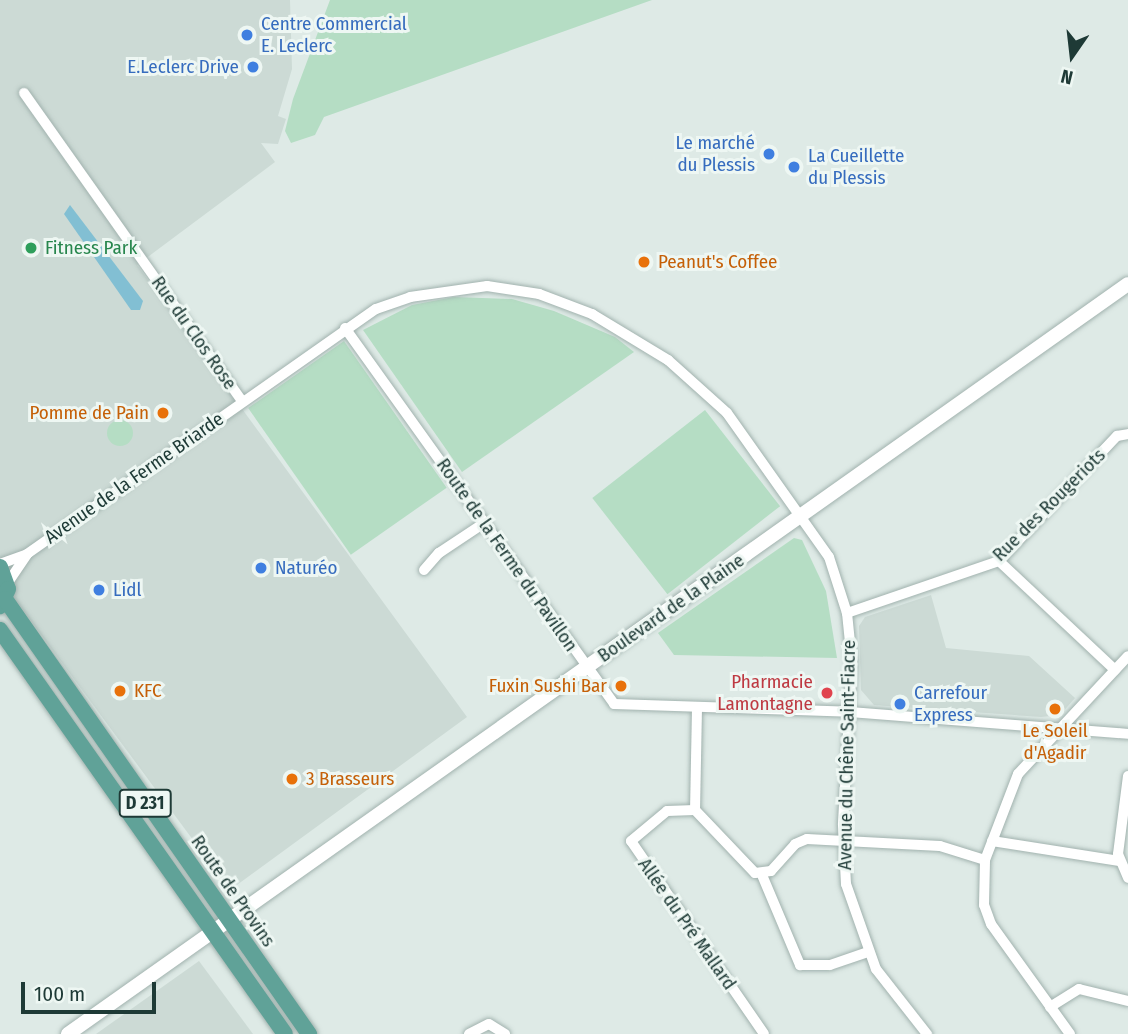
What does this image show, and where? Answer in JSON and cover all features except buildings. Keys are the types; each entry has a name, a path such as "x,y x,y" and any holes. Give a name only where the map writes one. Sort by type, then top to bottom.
{"main road":[{"name":"Boulevard de la Plaine","path":"68,1034 1128,284"},
{"name":"Route de Provins","path":"0,565 4,596 221,926 285,1034"},
{"name":"Route de Provins","path":"0,630 126,808 309,1034"}],"street":[{"name":"Rue du Clos Rose","path":"24,93 242,401"},
{"name":"Avenue du Chêne Saint-Fiacre","path":"242,401 345,328 410,296 467,286 510,288 566,303 626,333 700,387 745,434 803,515 829,557 847,612 852,662 843,840 850,902 867,952 925,1033"},
{"name":"Route de la Ferme du Pavillon","path":"345,328 614,704 850,712 1128,734"},
{"name":"Avenue de la Ferme Briarde","path":"0,565 27,554 242,401"},
{"name":"Rue des Rougeriots","path":"847,612 999,561 1117,436 1128,434"},
{"path":"424,570 439,553 484,523"},
{"name":"Avenue de la Ferme Briarde","path":"4,596 27,554"},
{"path":"999,561 1115,670"},
{"path":"1070,1034 991,924 984,905 985,860 1018,775 1128,656"},
{"path":"696,708 695,810 762,875 800,965 830,965 867,952"},
{"path":"1128,776 1119,861 1128,878"},
{"name":"Allée du Pré Mallard","path":"695,810 667,811 631,841 764,1034"},
{"path":"762,875 795,844 843,840 940,846 985,860"},
{"path":"992,841 1119,861"},
{"path":"1050,1007 1079,989 1128,1001"},
{"path":"469,1034 489,1024 505,1034"}],"shaded area":[{"path":"0,0 290,0 292,69 278,116 286,119 278,144 261,143 275,162 137,265 467,717 230,890 0,579"},
{"path":"931,595 946,648 1029,656 1075,698 1060,715 1041,717 874,705 861,690 859,626 865,617"},
{"path":"199,961 253,1034 96,1034"}],"green space":[{"path":"330,0 652,0 324,117 315,135 291,143 285,131 293,99"},
{"path":"454,297 512,299 554,311 615,337 634,352 462,472 363,330 412,305"},
{"path":"344,341 447,488 351,555 248,408"},
{"path":"705,410 780,506 667,594 592,498"},
{"path":"120,420 129,424 133,433 129,442 120,446 111,442 107,433 111,424"},
{"path":"794,538 802,540 826,591 837,658 674,655 658,633"}],"water":[{"path":"70,205 143,301 140,310 131,310 64,214"}],"place":[{"name":"Centre Commercial E. Leclerc","path":"247,35"},
{"name":"E.Leclerc Drive","path":"253,67"},
{"name":"Le marché du Plessis","path":"769,154"},
{"name":"La Cueillette du Plessis","path":"794,167"},
{"name":"Fitness Park","path":"31,248"},
{"name":"Peanut's Coffee","path":"644,262"},
{"name":"Pomme de Pain","path":"163,413"},
{"name":"Naturéo","path":"261,568"},
{"name":"Lidl","path":"99,590"},
{"name":"Fuxin Sushi Bar","path":"621,686"},
{"name":"KFC","path":"120,691"},
{"name":"Pharmacie Lamontagne","path":"827,693"},
{"name":"Carrefour Express","path":"900,704"},
{"name":"Le Soleil d'Agadir","path":"1055,709"},
{"name":"3 Brasseurs","path":"292,779"}]}
